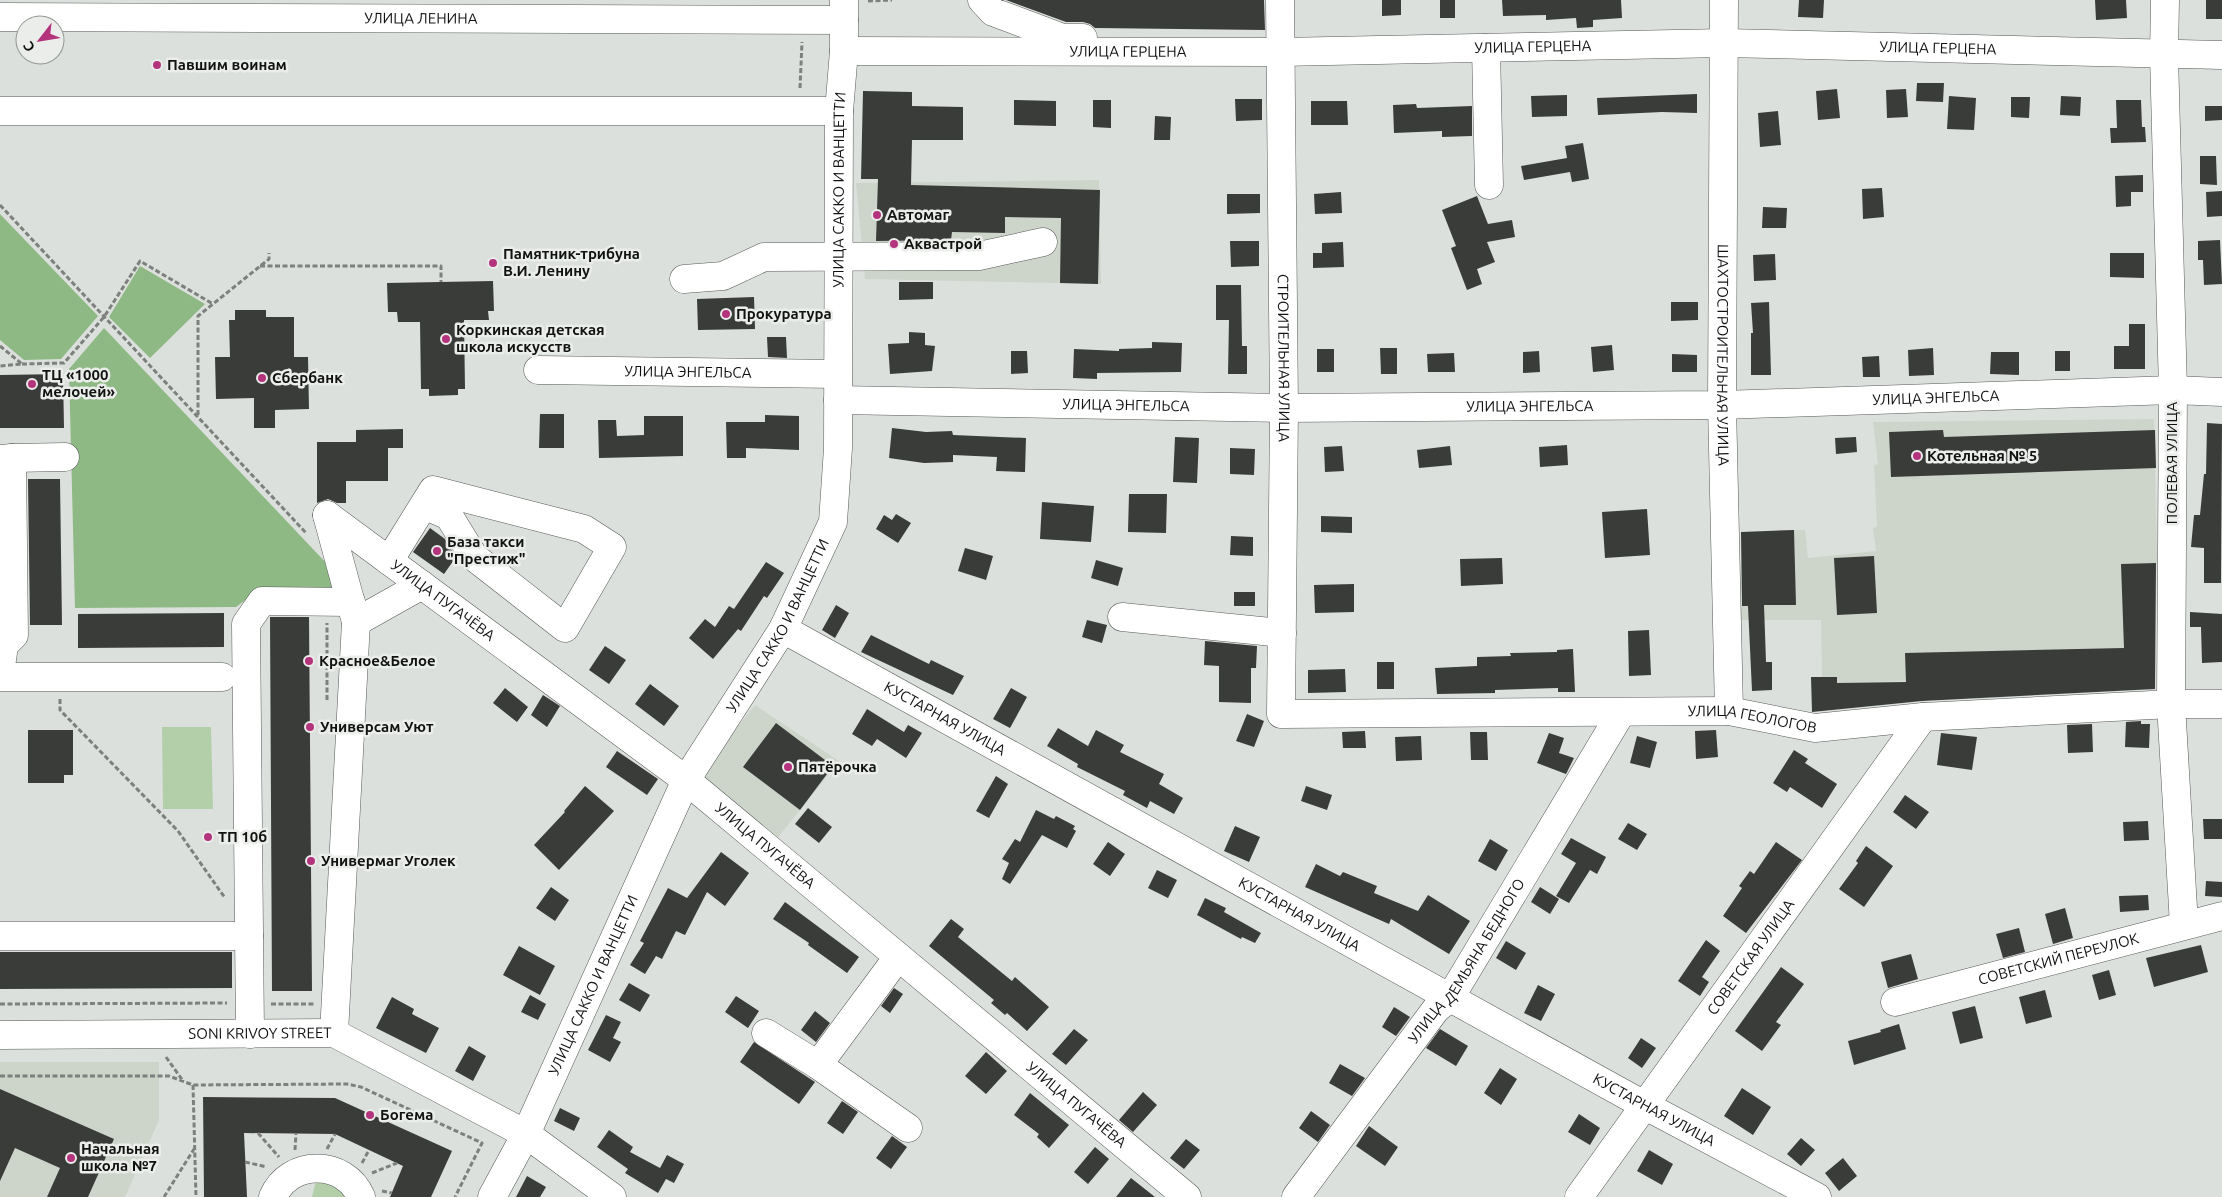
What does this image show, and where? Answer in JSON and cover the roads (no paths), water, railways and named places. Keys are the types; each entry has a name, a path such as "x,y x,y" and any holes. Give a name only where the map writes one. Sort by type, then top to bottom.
{"street":[{"path":"982,0 993,12 1064,38"},
{"name":"СТРОИТЕЛЬНАЯ УЛИЦА","path":"1280,0 1284,408 1281,714"},
{"name":"ШАХТОСТРОИТЕЛЬНАЯ УЛИЦА","path":"1724,0 1722,406 1729,711"},
{"name":"ПОЛЕВАЯ УЛИЦА","path":"2165,0 2164,54 2173,390 2172,704 2184,926"},
{"name":"УЛИЦА ЛЕНИНА","path":"0,17 510,9 803,20 844,10"},
{"name":"УЛИЦА САККО И ВАНЦЕТТИ","path":"492,1197 526,1134 686,780 782,629 833,522 838,448 839,110 844,51 844,10"},
{"path":"1017,51 1064,38 1280,44"},
{"name":"УЛИЦА ГЕРЦЕНА","path":"844,51 1017,51 1280,44 1486,48 1725,43 2222,55"},
{"path":"1486,48 1489,185"},
{"path":"0,111 839,110"},
{"path":"684,279 723,276 764,257 979,256 1043,242"},
{"name":"УЛИЦА ЭНГЕЛЬСА","path":"538,370 837,374"},
{"name":"УЛИЦА ЭНГЕЛЬСА","path":"838,400 1284,408 1722,406 2173,390 2222,392"},
{"path":"65,457 6,459 14,635 2,643 0,676 222,677"},
{"path":"389,561 433,490 584,529 612,546 565,628 474,557 449,516 424,505"},
{"name":"УЛИЦА ПУГАЧЁВА","path":"353,612 328,515 686,780 1187,1197"},
{"path":"250,1034 246,624 262,601 353,612 422,585"},
{"path":"334,1033 353,612"},
{"path":"1122,616 1282,633"},
{"name":"КУСТАРНАЯ УЛИЦА","path":"782,629 1644,1105 1817,1197"},
{"name":"УЛИЦА ГЕОЛОГОВ","path":"1281,714 1729,711 1815,728 1923,717 2172,704 2222,704"},
{"name":"УЛИЦА ДЕМЬЯНА БЕДНОГО","path":"1296,1197 1436,1009 1450,998 1621,713"},
{"name":"СОВЕТСКАЯ УЛИЦА","path":"1579,1197 1923,717"},
{"name":"СОВЕТСКИЙ ПЕРЕУЛОК","path":"1895,1002 2222,916"},
{"path":"0,936 249,936"},
{"path":"818,1065 898,957"},
{"name":"SONI KRIVOY STREET","path":"0,1035 334,1033 526,1134 612,1197"},
{"path":"766,1033 818,1065 908,1128"},
{"path":"273,1197 280,1184 296,1172 316,1168 329,1169 341,1174 351,1182 361,1197"}],"place":[{"name":"Павшим воинам","path":"157,65"},
{"name":"Автомаг","path":"877,215"},
{"name":"Аквастрой","path":"894,244"},
{"name":"Памятник-трибуна В.И. Ленину","path":"493,263"},
{"name":"Прокуратура","path":"726,314"},
{"name":"Коркинская детская школа искусств","path":"446,339"},
{"name":"Сбербанк","path":"262,378"},
{"name":"ТЦ «1000 мелочей»","path":"32,384"},
{"name":"Котельная № 5","path":"1917,456"},
{"name":"База такси \"Престиж\"","path":"437,551"},
{"name":"Красное&Белое","path":"309,661"},
{"name":"Универсам Уют","path":"310,727"},
{"name":"Пятёрочка","path":"788,767"},
{"name":"ТП 10б","path":"208,837"},
{"name":"Универмаг Уголек","path":"311,861"},
{"name":"Богема","path":"370,1115"},
{"name":"Начальная школа №7","path":"71,1158"}]}
